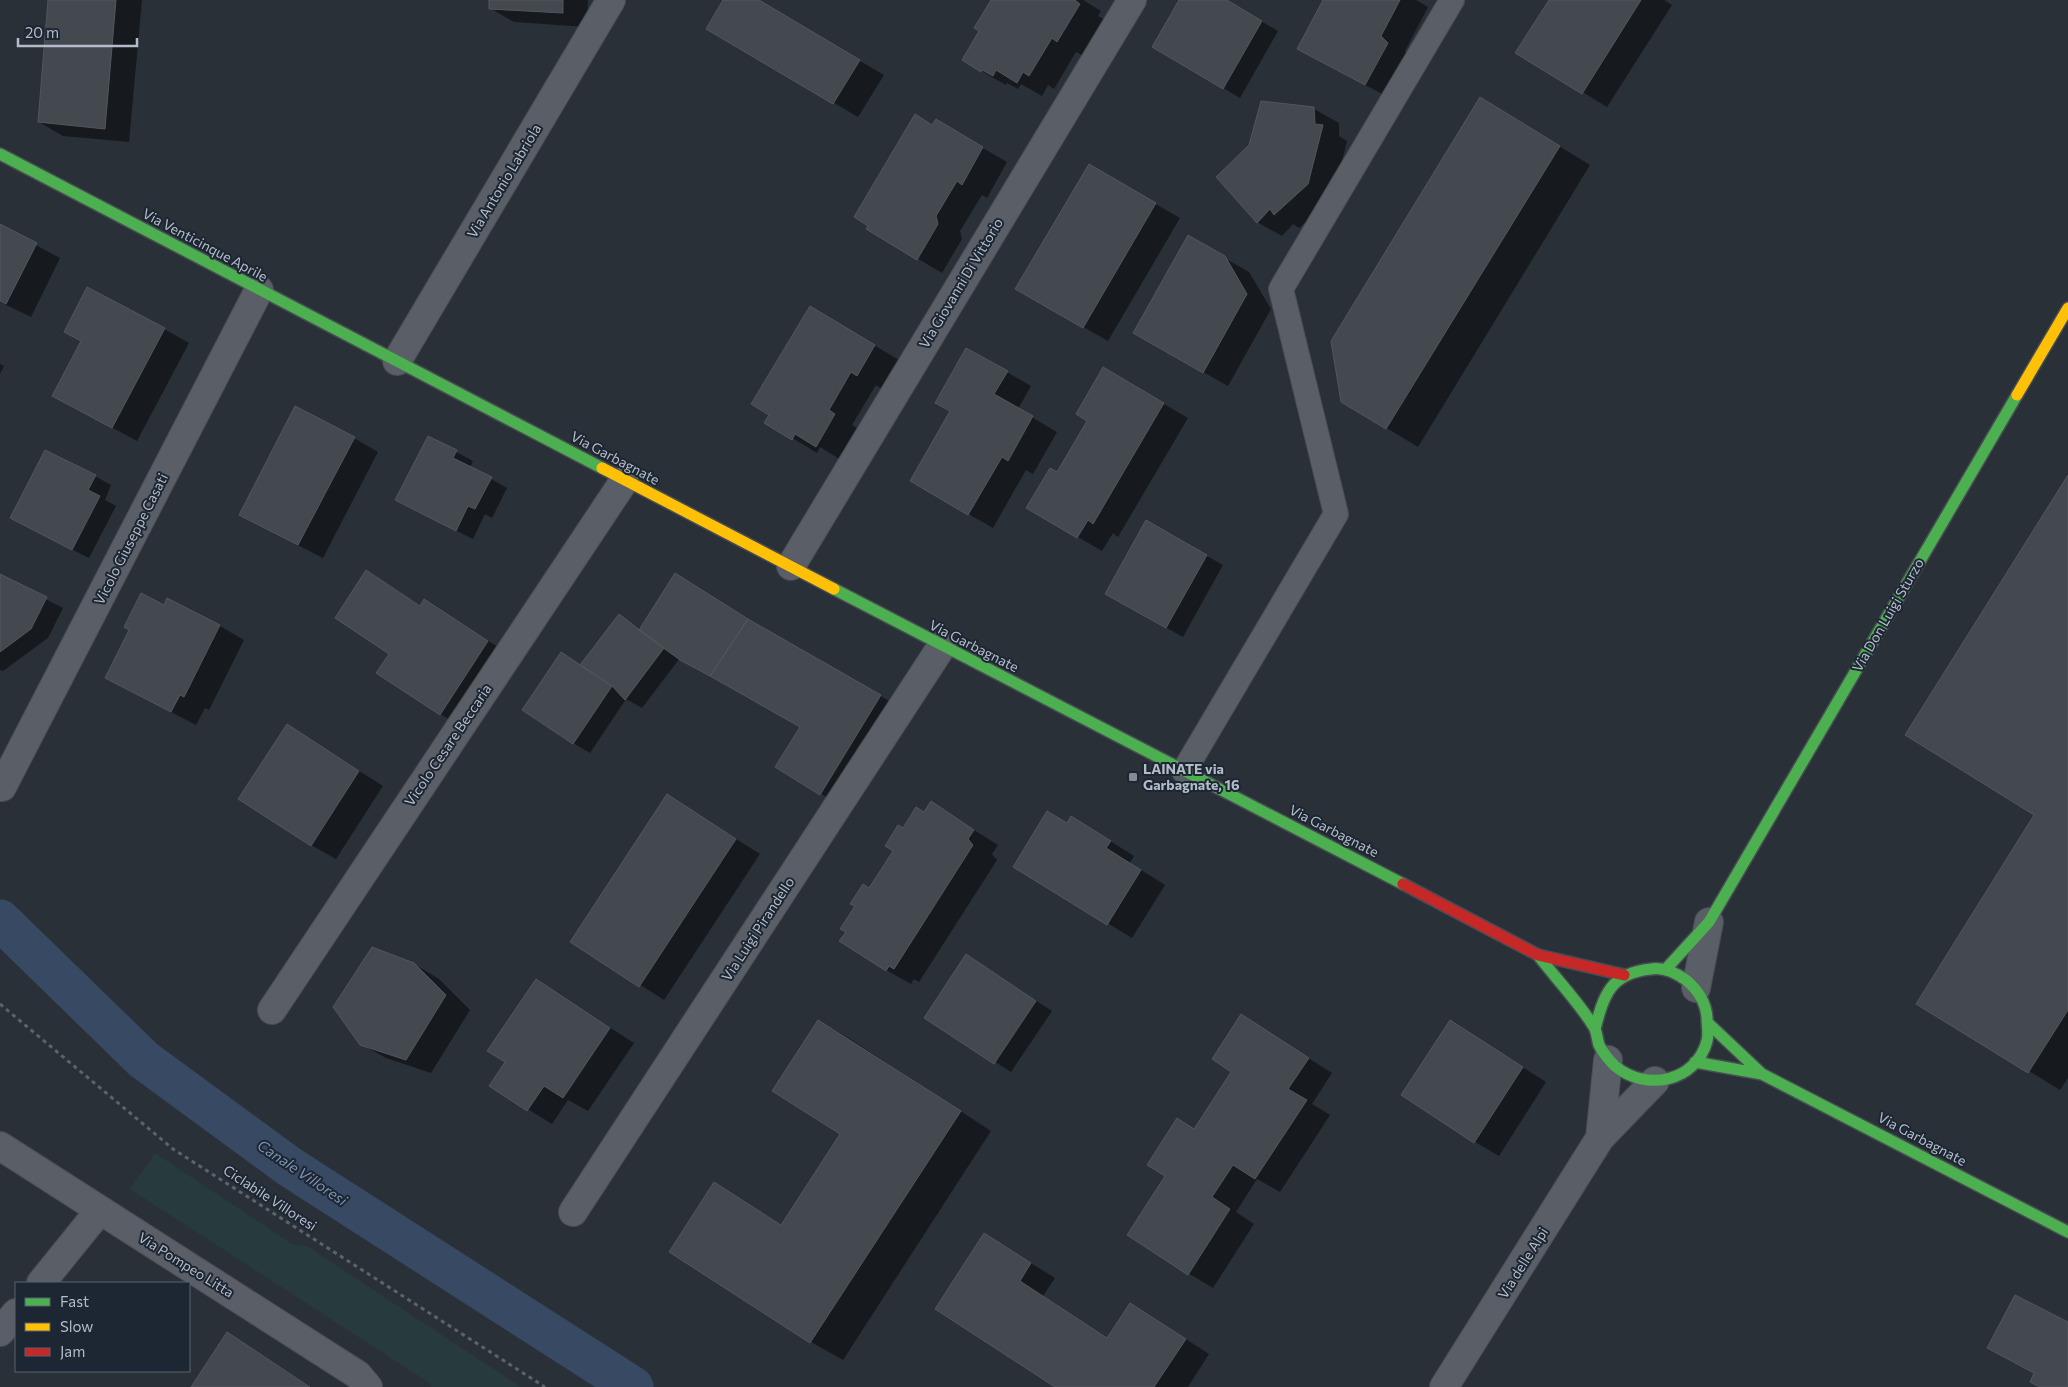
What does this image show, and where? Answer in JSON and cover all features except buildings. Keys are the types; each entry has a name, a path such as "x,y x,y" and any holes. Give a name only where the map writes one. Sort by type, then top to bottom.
{"street":[{"name":"Via Antonio Labriola","path":"397,361 611,0"},
{"name":"Via Giovanni Di Vittorio","path":"791,566 1132,0"},
{"name":"Via Venticinque Aprile","path":"0,154 397,361"},
{"name":"Vicolo Giuseppe Casati","path":"2,787 259,290"},
{"name":"Via Don Luigi Sturzo","path":"1666,969 1709,922 2068,308"},
{"name":"Via Garbagnate","path":"397,361 942,646 1521,944 1538,955 1624,975"},
{"name":"Vicolo Cesare Beccaria","path":"272,1010 624,480"},
{"name":"Via Luigi Pirandello","path":"573,1212 942,646"},
{"name":"Via Don Luigi Sturzo","path":"1696,988 1709,922"},
{"name":"Via Garbagnate","path":"1538,955 1595,1030"},
{"path":"1652,967 1666,969 1683,976 1696,988 1706,1005 1710,1024 1708,1038 1703,1051 1684,1072 1670,1079 1655,1081 1637,1080 1621,1072 1608,1060 1599,1046 1595,1030 1596,1013 1602,998 1611,985 1624,975 1638,969 1652,967"},
{"name":"Via Garbagnate","path":"1710,1024 1762,1074 2068,1232"},
{"name":"Via delle Alpi","path":"1600,1138 1608,1060"},
{"name":"Via Garbagnate","path":"1695,1062 1762,1074"},
{"name":"Via delle Alpi","path":"1444,1387 1600,1138 1655,1081"},
{"name":"Via Pompeo Litta","path":"0,1146 358,1374 368,1387"},
{"path":"42,1282 100,1210"},
{"path":"0,1332 15,1314"}],"lane":[{"path":"1184,771 1336,514 1281,289 1452,0"}],"path":[{"name":"Ciclabile Villoresi","path":"0,1004 173,1149 545,1387"}],"green space":[{"path":"155,1153 292,1244 307,1246 521,1387 432,1387 428,1382 130,1189"}],"waterway":[{"name":"Canale Villoresi","path":"0,920 144,1060 290,1167 633,1387"}],"traffic: fast":[{"path":"0,154 602,468"},
{"path":"1666,969 1709,922 2017,395"},
{"path":"834,589 1403,884"},
{"path":"1538,955 1588,1017 1596,1031 1599,1045 1604,1054 1615,1066 1627,1074 1641,1079 1655,1080 1668,1079 1681,1074 1692,1066 1701,1055 1708,1035 1706,1012 1698,992 1678,975 1656,969 1637,971 1627,975 1611,987 1602,1005 1595,1029"},
{"path":"1709,1024 1762,1074"},
{"path":"1695,1062 1762,1074 2068,1232"}],"traffic: slow":[{"path":"2017,395 2068,308"},
{"path":"602,468 834,589"}],"traffic: jam":[{"path":"1403,884 1538,955 1624,975"}],"place":[{"name":"LAINATE via Garbagnate, 16","path":"1133,777"}]}
